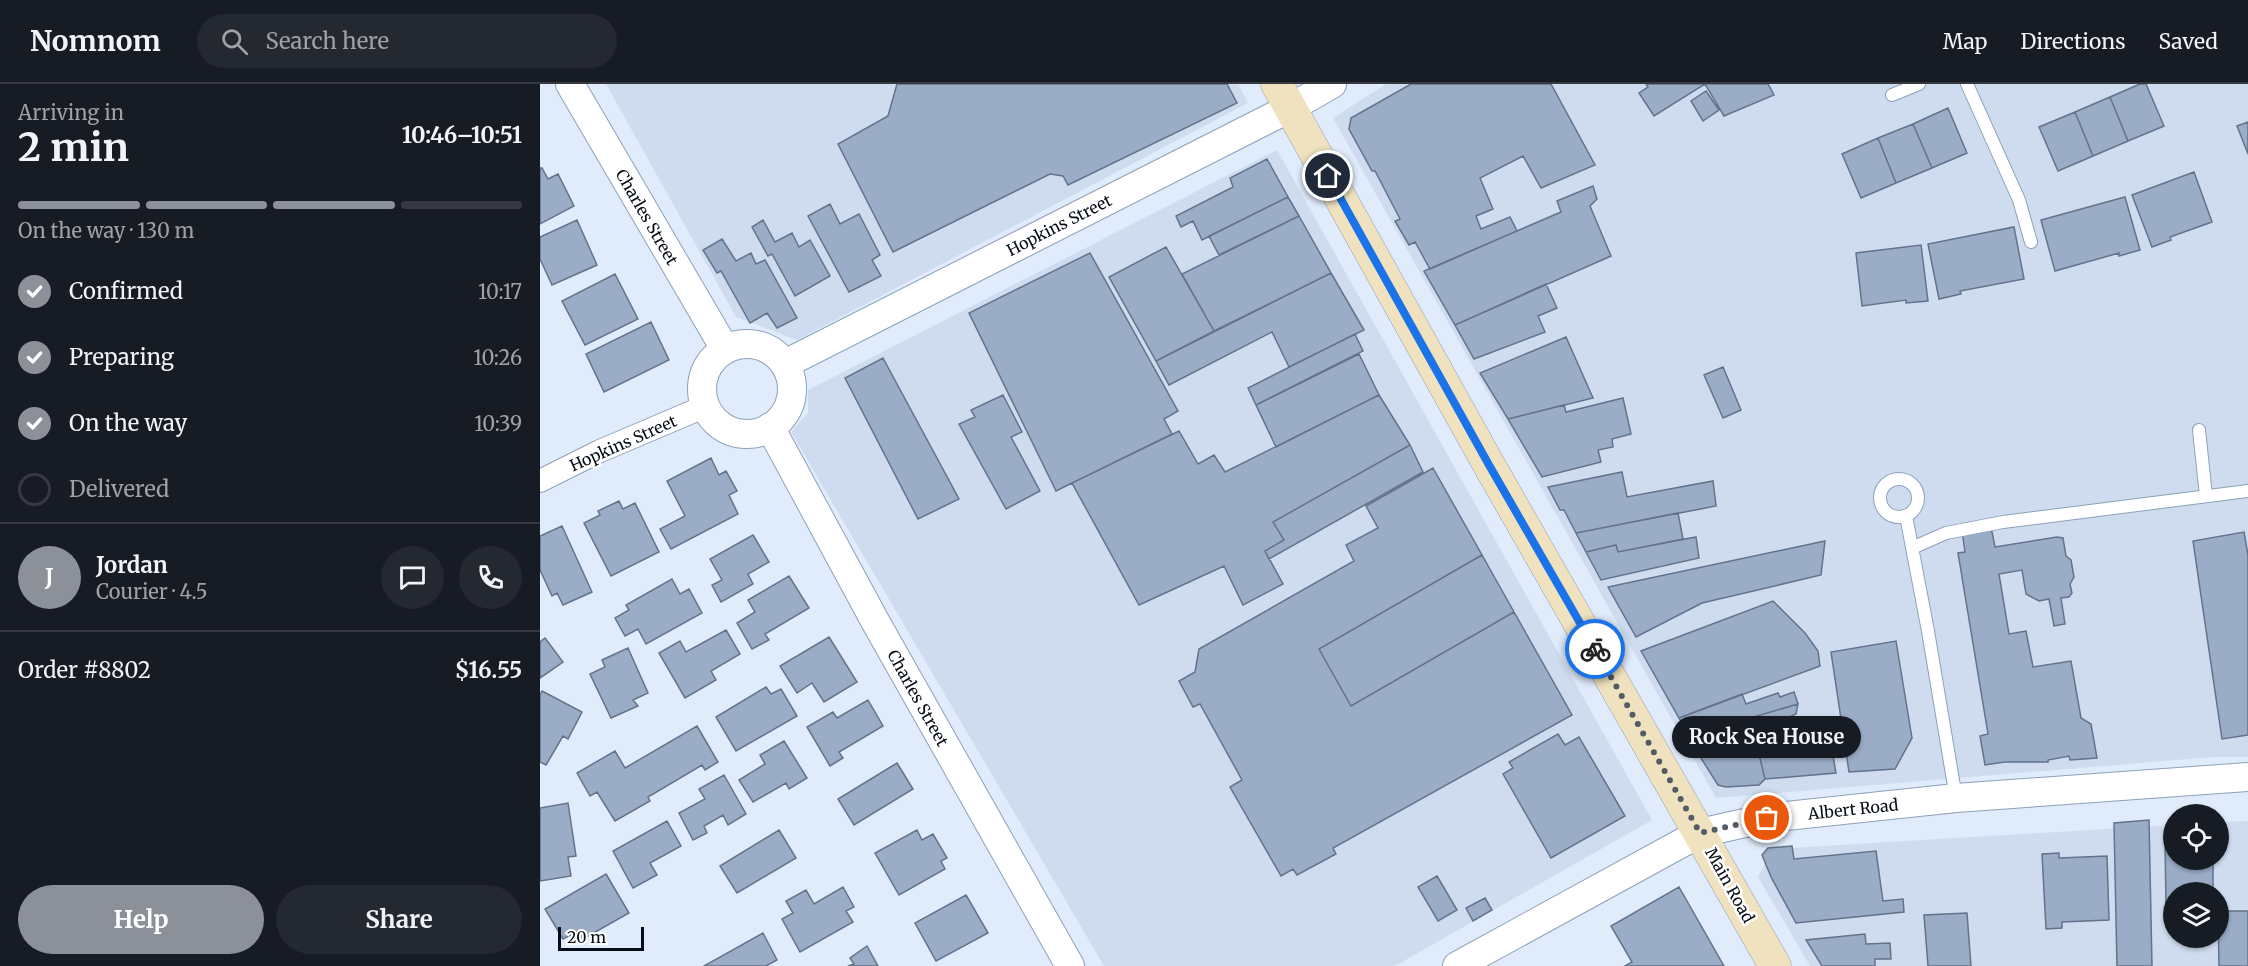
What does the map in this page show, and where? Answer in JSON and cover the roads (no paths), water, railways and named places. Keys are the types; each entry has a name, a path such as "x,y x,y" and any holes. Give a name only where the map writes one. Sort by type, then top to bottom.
{"main road":[{"name":"Main Road","path":"1283,96 1489,465 1775,966"}],"street":[{"name":"Charles Street","path":"570,84 725,349"},
{"name":"Hopkins Street","path":"785,364 1283,96 1332,84"},
{"path":"738,344 765,347 785,364 791,378 790,399 781,418 770,427 756,433 741,433 726,428 714,419 706,406 702,393 707,368 725,349 738,344"},
{"name":"Hopkins Street","path":"540,481 600,451 706,406"},
{"name":"Charles Street","path":"770,427 875,621 1070,966"},
{"name":"Albert Road","path":"1457,966 1700,833 1767,818 1956,798 2248,777"}],"lane":[{"path":"1892,94 1919,84"},
{"path":"1967,84 2019,200 2031,242"},
{"path":"2199,430 2206,496"},
{"path":"1912,548 1946,533 2003,522 2248,491"},
{"path":"1906,516 1956,798"}],"place":[{"name":"Rock Sea House","path":"1767,818"}]}
